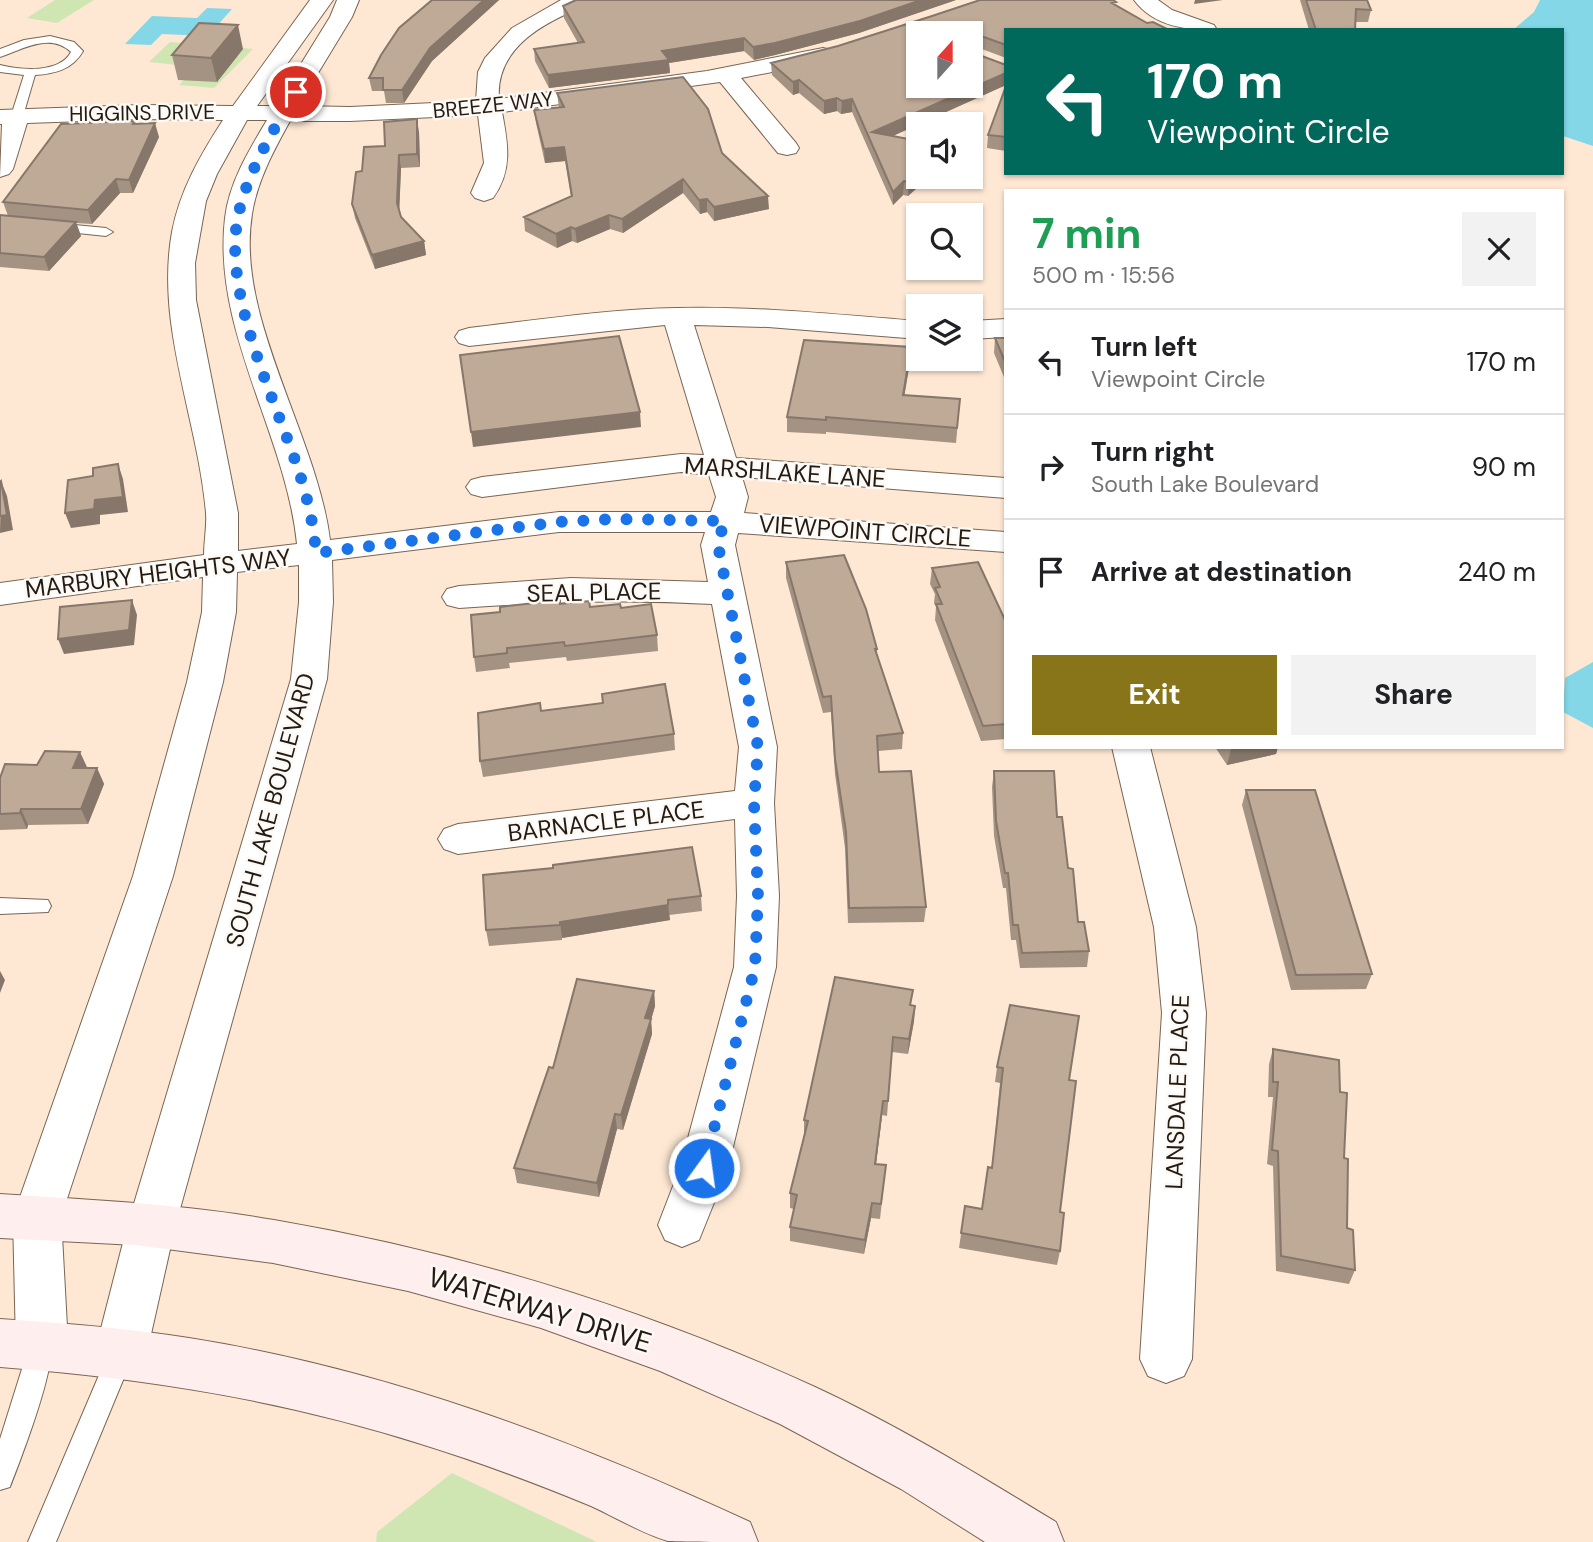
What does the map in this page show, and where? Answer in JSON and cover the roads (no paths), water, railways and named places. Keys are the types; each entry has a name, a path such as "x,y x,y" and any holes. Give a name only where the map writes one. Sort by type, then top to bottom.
{"street":[{"path":"323,0 213,154 189,210 180,269 182,300 222,513 223,565 219,612 205,682 153,876 18,1217 21,1344 121,1352 263,1375 386,1406 486,1437 647,1501 730,1542"},
{"name":"SOUTH LAKE BOULEVARD","path":"121,1352 151,1227 309,679 318,603 316,553 301,476 247,323 236,254 238,214 260,156 348,0"},
{"path":"484,193 496,163 486,85 498,55 527,28 580,0"},
{"path":"1145,0 1164,15 1200,28"},
{"name":"BREEZE WAY","path":"283,114 410,113 489,107 726,75 847,48"},
{"path":"726,75 787,148"},
{"name":"HIGGINS DRIVE","path":"8,117 283,114"},
{"path":"0,169 8,117"},
{"path":"469,337 629,318 677,316 716,316 906,329"},
{"name":"VIEWPOINT CIRCLE","path":"677,316 732,497 724,521"},
{"path":"983,329 1004,328"},
{"name":"MARSHLAKE LANE","path":"482,487 681,463 723,464 1004,488"},
{"name":"VIEWPOINT CIRCLE","path":"316,553 559,522 616,519 724,521 1004,542"},
{"path":"682,1225 704,1168 755,967 758,896 754,803 758,747 718,545 724,521"},
{"name":"MARBURY HEIGHTS WAY","path":"0,594 51,585 316,553"},
{"name":"SEAL PLACE","path":"459,597 571,589 645,589 728,594"},
{"name":"LANSDALE PLACE","path":"1131,749 1136,761 1175,927 1184,1013 1166,1359"},
{"name":"BARNACLE PLACE","path":"458,839 754,803"},
{"name":"WATERWAY DRIVE","path":"18,1217 151,1227 256,1239 390,1265 471,1286 624,1333 750,1382 876,1444 1035,1542"}],"lane":[{"path":"0,54 22,44 48,40 66,43 76,51 75,56 68,62 30,73 0,68"},
{"path":"8,117 30,73"},
{"path":"40,226 106,232"},
{"path":"0,906 41,906"},
{"path":"0,1477 28,1398 21,1344"},
{"path":"42,1542 121,1352"}],"water":[{"path":"1540,0 1593,0 1593,146 1564,136 1564,28 1515,28 1534,12"},
{"path":"207,8 232,9 208,36 162,34 151,45 125,44 152,16 197,18"},
{"path":"1593,662 1593,728 1564,713 1565,678"}]}
